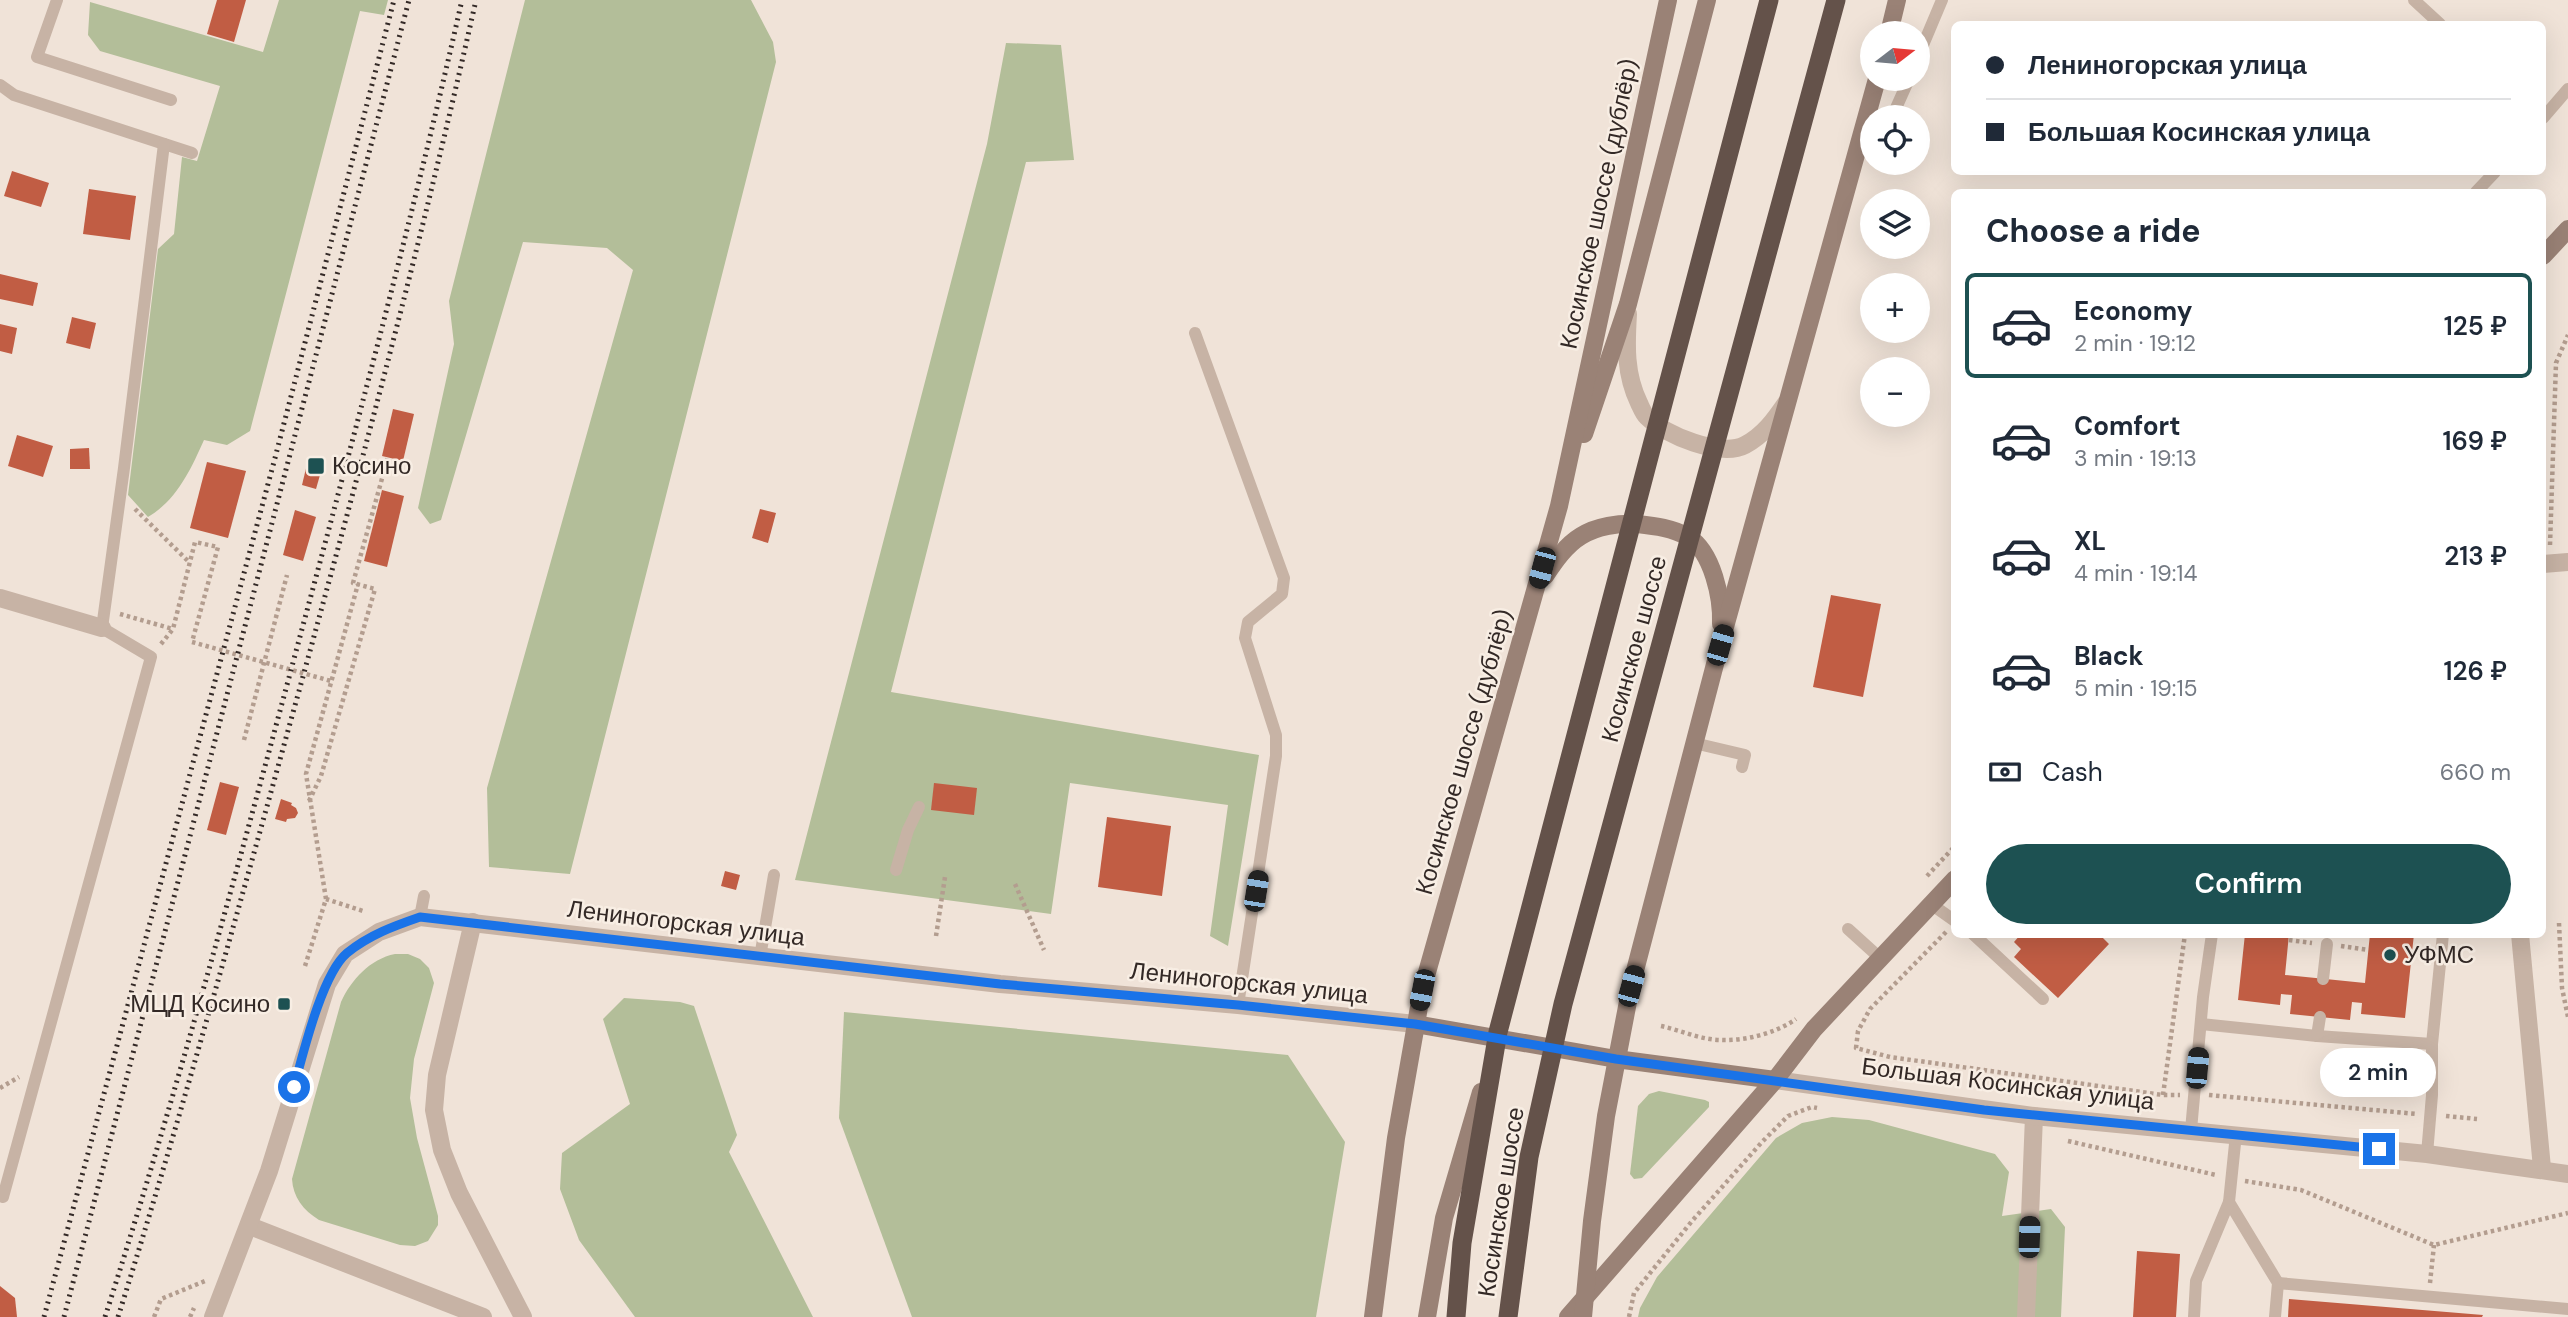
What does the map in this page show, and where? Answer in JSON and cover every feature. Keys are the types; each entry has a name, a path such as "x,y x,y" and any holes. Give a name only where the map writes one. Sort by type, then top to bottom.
{"highway":[{"name":"Косинское шоссе","path":"1456,1317 1462,1243 1498,1031 1769,0"},
{"name":"Косинское шоссе","path":"1508,1317 1529,1157 1563,1003 1836,0"}],"main road":[{"name":"Косинское шоссе (дублёр)","path":"1374,1315 1394,1151 1415,1024 1439,923 1559,506 1668,0"},
{"path":"1559,506 1628,304 1707,0"},
{"path":"1892,21 1897,0"},
{"path":"1584,1308 1594,1208 1616,1059 1631,986 1720,645 1860,165"},
{"path":"2546,253 2568,229"},
{"path":"1537,589 1558,557 1581,535 1617,523 1660,526 1690,538 1707,559 1719,589 1720,645"},
{"path":"1568,1317 1584,1308 1775,1080 1814,1029 1951,883"},
{"path":"1415,1024 1616,1059 1775,1080"},
{"path":"1427,1317 1444,1218 1498,1031"}],"street":[{"path":"1628,304 1626,350 1630,384 1646,416 1683,440 1710,447 1743,446 1770,426 1791,395"},
{"path":"2546,564 2568,562"},
{"path":"0,598 102,628"},
{"name":"Лениногорская улица","path":"213,1317 250,1226 277,1147 322,996 332,974 345,954 379,932 420,917 1000,984 1415,1024"},
{"path":"473,922 436,1075 434,1110 442,1150 459,1193 523,1317"},
{"path":"2520,938 2542,1168"},
{"name":"Большая Косинская улица","path":"1775,1080 2034,1116 2427,1154 2542,1168 2568,1174"},
{"path":"2026,1317 2034,1116"},
{"path":"250,1226 483,1317"}],"lane":[{"path":"57,0 37,57 171,100"},
{"path":"1930,28 1942,0"},
{"path":"2414,0 2437,21"},
{"path":"0,85 15,95 192,153"},
{"path":"2546,115 2568,89"},
{"path":"0,1196 3,1197 150,657 102,628 164,144"},
{"path":"2479,189 2492,175"},
{"path":"1195,333 1284,578 1282,594 1248,622 1245,638 1276,736 1276,756 1238,1005"},
{"path":"1694,743 1745,755 1742,767"},
{"path":"896,870 908,830 919,807"},
{"path":"760,957 774,875"},
{"path":"420,917 424,896"},
{"path":"1931,904 1951,924"},
{"path":"1848,929 1880,958"},
{"path":"1982,938 2043,999"},
{"path":"2191,1130 2212,938"},
{"path":"2427,1154 2432,1095 2432,1044 2443,938"},
{"path":"2323,979 2327,944"},
{"path":"2317,1036 2320,1017"},
{"path":"2201,1024 2432,1044"},
{"path":"2194,1317 2196,1281 2229,1202 2236,1134"},
{"path":"2229,1202 2278,1283 2275,1317"},
{"path":"2278,1283 2568,1309"}],"path":[{"path":"2546,564 2556,363 2568,335"},
{"path":"309,801 321,776 375,589 353,583 388,457"},
{"path":"121,494 189,562"},
{"path":"104,609 173,629 195,542 218,547 192,642 331,681"},
{"path":"244,740 288,575"},
{"path":"305,966 326,899 306,774 358,584"},
{"path":"936,936 945,877"},
{"path":"1015,884 1044,950"},
{"path":"326,899 363,911"},
{"path":"2559,923 2562,988 2567,1013"},
{"path":"1951,926 1870,1009 1858,1031 1856,1048 1903,1059 2163,1095 2195,1095 2477,1119"},
{"path":"2163,1095 2184,938"},
{"path":"1661,1026 1719,1040 1743,1039 1786,1026 1801,1015"},
{"path":"1629,1317 1634,1293 1692,1221 1762,1142 1788,1116 1812,1107 1825,1108"},
{"path":"2065,1140 2231,1178 2301,1190 2434,1245 2568,1213"},
{"path":"2429,1296 2434,1245"},
{"path":"154,1317 161,1299 205,1281"}],"green space":[{"path":"279,0 388,0 384,15 360,11 250,431 227,445 204,440 175,493 148,517 128,495 158,249 174,234 182,157 197,161 220,86 100,51 88,35 90,2 263,52"},
{"path":"525,0 751,0 773,42 776,62 570,874 489,867 487,788 633,270 607,248 523,242 441,520 430,524 418,508 454,344 449,301"},
{"path":"1006,43 1061,45 1074,160 1026,162 891,692 1259,755 1228,946 1210,936 1228,805 1070,783 1051,914 795,880 987,144"},
{"path":"395,954 408,954 420,959 429,968 434,983 414,1059 410,1098 438,1225 428,1241 415,1246 400,1245 319,1220 300,1202 294,1192 292,1179 341,1002 362,972 377,961"},
{"path":"624,998 680,1002 694,1006 737,1135 729,1152 813,1317 635,1317 579,1240 560,1189 562,1153 630,1104 603,1019"},
{"path":"844,1012 1288,1055 1345,1142 1316,1317 912,1317 839,1118"},
{"path":"1659,1091 1705,1100 1709,1102 1709,1107 1642,1178 1634,1179 1630,1174 1638,1106 1649,1094"},
{"path":"1832,1117 1869,1120 1995,1154 2009,1172 2002,1216 2051,1209 2065,1227 2061,1317 1638,1317 1657,1277 1776,1138 1802,1123"}],"building":[{"path":"217,0 246,0 234,42 207,34"},
{"path":"12,171 49,183 41,207 4,196"},
{"path":"89,189 136,196 130,240 83,234"},
{"path":"0,274 38,283 33,306 0,299"},
{"path":"72,317 96,323 90,349 66,343"},
{"path":"0,324 17,328 12,354 0,351"},
{"path":"393,409 414,414 403,461 382,456"},
{"path":"17,435 53,446 43,477 8,466"},
{"path":"89,448 90,469 70,469 70,449"},
{"path":"309,456 324,461 316,489 302,485"},
{"path":"207,462 246,471 228,538 190,528"},
{"path":"382,490 404,496 387,567 364,561"},
{"path":"760,509 776,513 768,543 752,538"},
{"path":"295,510 316,517 303,561 283,555"},
{"path":"1831,595 1881,604 1863,697 1813,687"},
{"path":"220,782 239,787 226,835 207,830"},
{"path":"934,783 977,788 974,815 931,810"},
{"path":"281,799 292,803 296,808 298,813 295,818 287,819 286,822 275,819"},
{"path":"1107,817 1171,826 1162,896 1098,887"},
{"path":"725,871 740,875 736,890 721,886"},
{"path":"2018,938 2103,938 2109,944 2058,998 2014,957 2021,949 2014,942"},
{"path":"2245,938 2289,938 2285,975 2365,983 2370,938 2414,938 2405,1018 2361,1014 2362,1003 2352,1002 2350,1020 2290,1014 2292,995 2281,994 2280,1005 2238,1000"},
{"path":"2137,1251 2180,1254 2176,1317 2133,1317"},
{"path":"0,1286 15,1298 17,1317 0,1317"},
{"path":"2289,1299 2483,1315 2288,1317"}],"railway":[{"path":"44,1317 275,458 394,0"},
{"path":"64,1317 409,0"},
{"path":"105,1317 234,881 386,310 462,0"},
{"path":"118,1317 211,1005 323,605 414,260 476,0"}],"place":[{"name":"Косино","path":"316,466"},
{"name":"УФМС","path":"2390,955"},
{"name":"МЦД Косино","path":"284,1004"}],"route":[{"path":"294,1087 327,984 345,954 379,932 420,917 1000,984 1415,1024 1616,1059 1984,1110 2379,1149"}]}
